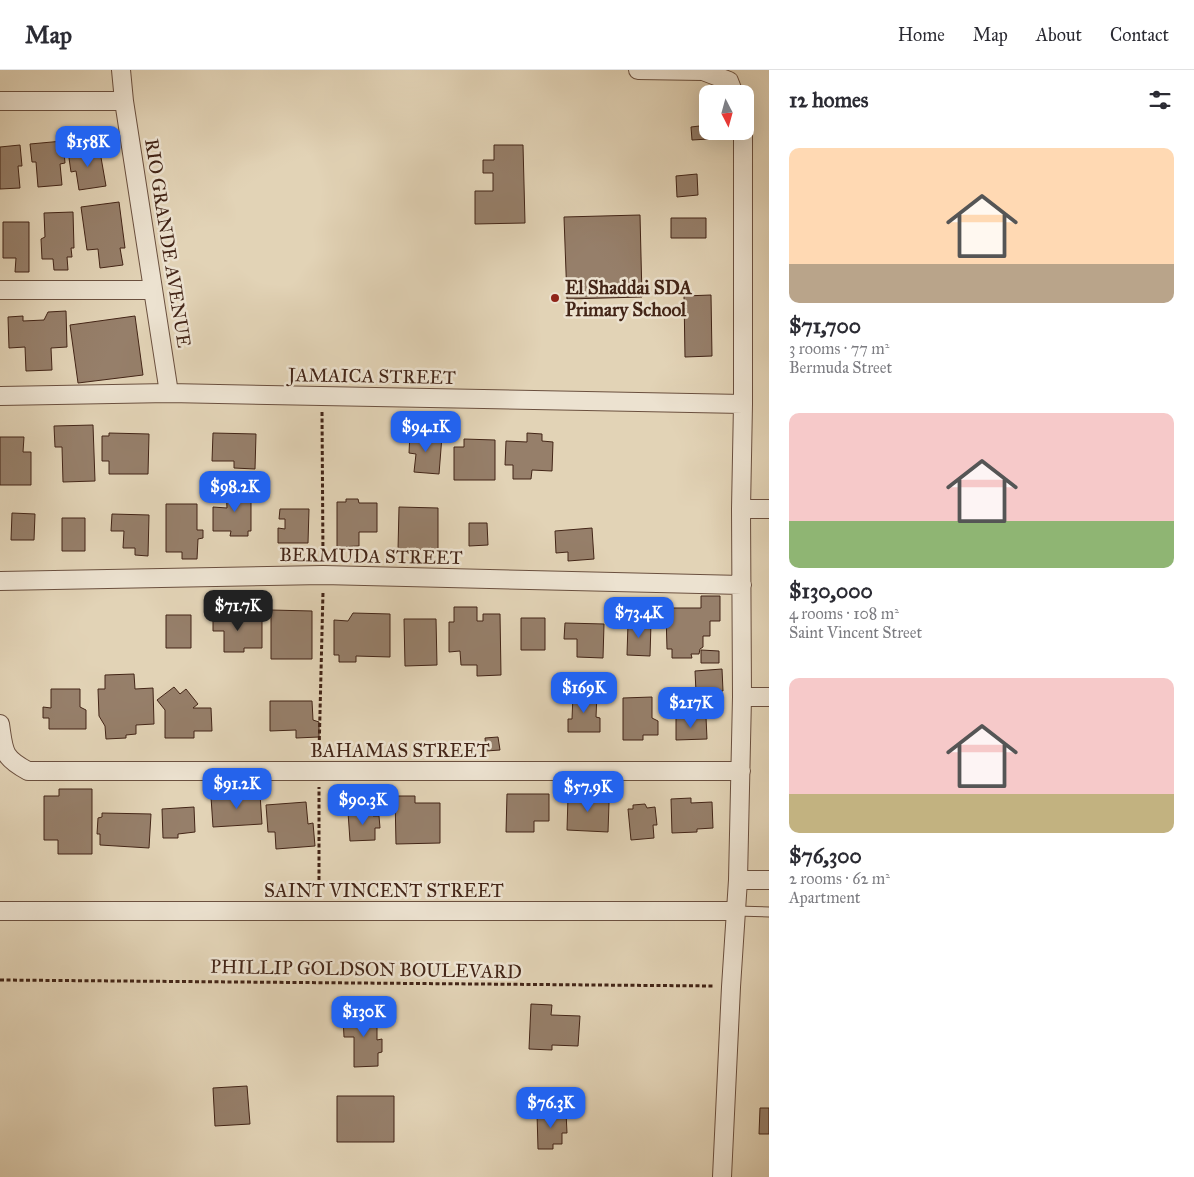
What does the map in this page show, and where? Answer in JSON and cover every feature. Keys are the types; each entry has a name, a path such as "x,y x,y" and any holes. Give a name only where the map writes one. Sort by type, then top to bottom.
{"street":[{"name":"RIO GRANDE AVENUE","path":"121,70 124,101 169,393"},
{"path":"638,70 703,70 728,85"},
{"path":"0,101 124,101"},
{"path":"722,1177 738,880 741,771 743,140"},
{"path":"0,290 153,290"},
{"name":"JAMAICA STREET","path":"0,396 169,393 743,404"},
{"path":"741,509 769,509"},
{"name":"BERMUDA STREET","path":"0,581 323,575 742,585"},
{"path":"742,697 769,697"},
{"name":"BAHAMAS STREET","path":"0,724 3,748 12,762 28,770 741,771"},
{"path":"738,880 769,880"},
{"name":"SAINT VINCENT STREET","path":"0,911 736,911"}],"lane":[{"name":"SAINT VINCENT STREET","path":"736,911 769,912"}],"path":[{"path":"319,911 319,771 323,575 322,396"},
{"name":"PHILLIP GOLDSON BOULEVARD","path":"0,980 731,987"}],"building":[{"path":"699,126 699,140 692,140 691,127"},
{"path":"63,141 65,163 60,164 62,185 38,187 36,162 32,162 30,144"},
{"path":"20,145 22,166 18,166 20,188 0,189 0,147"},
{"path":"494,145 523,145 525,223 475,224 475,191 493,191 493,173 483,173 483,160 494,160"},
{"path":"99,146 106,186 79,190 76,171 71,172 68,151"},
{"path":"697,174 698,195 677,197 676,176"},
{"path":"119,202 125,248 120,248 123,265 100,268 98,249 87,250 81,207"},
{"path":"73,212 74,248 71,248 72,257 67,257 68,270 54,270 53,259 42,259 41,239 45,237 44,213"},
{"path":"640,215 642,297 567,299 564,217"},
{"path":"671,218 706,218 706,238 671,238"},
{"path":"3,222 29,222 29,272 15,272 16,258 3,258"},
{"path":"711,295 712,356 685,357 684,296"},
{"path":"66,311 67,347 51,348 52,370 26,371 25,347 9,348 8,317 23,316 23,321 44,320 48,312"},
{"path":"135,316 143,375 78,383 70,325"},
{"path":"93,425 95,481 63,482 62,447 55,447 54,426"},
{"path":"109,433 149,434 148,474 109,474 109,461 102,461 102,436 109,436"},
{"path":"213,433 256,434 255,469 234,468 234,461 212,461"},
{"path":"410,433 442,436 439,474 414,472 416,454 409,453"},
{"path":"527,433 542,434 542,441 553,442 552,471 532,470 531,479 513,479 513,465 505,465 506,441 527,442"},
{"path":"0,437 24,437 23,452 31,452 31,485 0,485"},
{"path":"464,439 495,440 495,480 454,480 454,447 464,447"},
{"path":"226,488 251,488 251,531 248,531 248,536 230,536 231,531 213,531 213,507 227,508"},
{"path":"346,499 358,499 359,503 377,503 377,532 359,532 359,546 337,547 337,502 346,502"},
{"path":"166,504 197,504 197,530 203,530 203,538 198,539 197,559 182,559 182,552 166,552"},
{"path":"399,507 438,508 438,550 398,550"},
{"path":"280,509 309,509 308,543 278,543 278,528 285,529 285,519 279,519"},
{"path":"12,513 35,514 34,540 11,540"},
{"path":"112,514 149,515 148,556 135,555 135,548 123,548 124,531 111,531"},
{"path":"62,518 85,518 85,551 62,551"},
{"path":"469,523 487,523 488,545 469,546"},
{"path":"592,528 594,559 568,561 568,552 556,553 555,531"},
{"path":"701,596 720,596 720,621 710,621 710,636 703,636 703,647 700,649 699,654 691,654 692,658 672,658 672,649 667,649 666,614 672,614 672,608 701,608"},
{"path":"454,607 477,607 477,621 483,621 483,614 500,614 501,675 477,676 477,665 461,665 460,651 449,652 449,622 454,622"},
{"path":"271,610 312,611 312,659 271,659"},
{"path":"213,612 233,612 233,620 262,619 262,648 244,648 244,652 224,652 224,631 213,631"},
{"path":"353,613 390,614 390,657 356,656 356,662 339,662 339,655 334,655 334,620 348,621"},
{"path":"166,615 191,615 191,648 166,648"},
{"path":"521,618 545,618 545,650 521,650"},
{"path":"404,619 436,619 437,665 405,666"},
{"path":"565,623 604,624 603,658 577,657 577,639 564,639"},
{"path":"628,623 651,623 650,656 627,655"},
{"path":"701,650 719,651 719,663 701,663"},
{"path":"722,669 723,691 696,692 695,671"},
{"path":"134,674 135,689 153,688 154,724 136,725 136,734 126,735 126,738 106,739 105,726 99,716 98,689 105,689 105,675"},
{"path":"174,687 180,694 186,689 198,704 193,708 211,708 212,731 194,731 194,738 165,738 165,710 157,700"},
{"path":"51,689 80,689 80,707 86,710 86,729 49,729 49,718 43,718 43,707 51,708"},
{"path":"573,694 597,694 596,717 600,718 600,732 568,732 568,719 572,719"},
{"path":"652,697 652,718 658,721 658,735 643,735 643,740 623,740 623,698"},
{"path":"270,701 312,701 313,720 319,722 319,737 296,738 296,730 270,731"},
{"path":"706,717 707,739 676,740 676,718"},
{"path":"498,737 500,750 486,751 485,738"},
{"path":"59,789 92,789 92,854 58,854 58,840 44,840 44,796 59,796"},
{"path":"374,789 374,809 342,809 342,790"},
{"path":"260,794 262,824 213,827 211,797"},
{"path":"507,794 549,794 549,821 534,821 534,832 506,832"},
{"path":"575,794 601,795 609,803 608,832 567,830 568,797"},
{"path":"395,796 415,796 415,803 440,803 440,843 396,844"},
{"path":"691,798 691,803 712,802 713,828 697,829 697,832 672,833 671,799"},
{"path":"306,802 308,824 313,823 315,846 276,849 275,832 268,832 266,805"},
{"path":"645,804 647,808 655,807 657,825 653,825 654,838 631,840 628,809 633,809 633,805"},
{"path":"194,807 195,832 178,834 178,838 163,838 162,809"},
{"path":"373,811 373,816 379,816 380,828 375,828 375,840 350,841 348,812"},
{"path":"102,813 151,814 149,848 100,845 100,834 97,834 98,818 102,817"},
{"path":"531,1004 552,1005 551,1015 580,1016 578,1046 552,1045 552,1050 529,1049"},
{"path":"362,1008 377,1008 377,1040 382,1039 382,1052 378,1053 378,1066 354,1067 354,1037 344,1037 343,1017 362,1017"},
{"path":"247,1086 250,1124 215,1126 213,1088"},
{"path":"337,1096 394,1096 394,1142 337,1142"},
{"path":"760,1108 769,1108 769,1134 759,1134"},
{"path":"566,1112 567,1133 562,1133 562,1144 553,1144 553,1149 538,1149 537,1113"}],"place":[{"name":"El Shaddai SDA Primary School","path":"555,298"}]}
